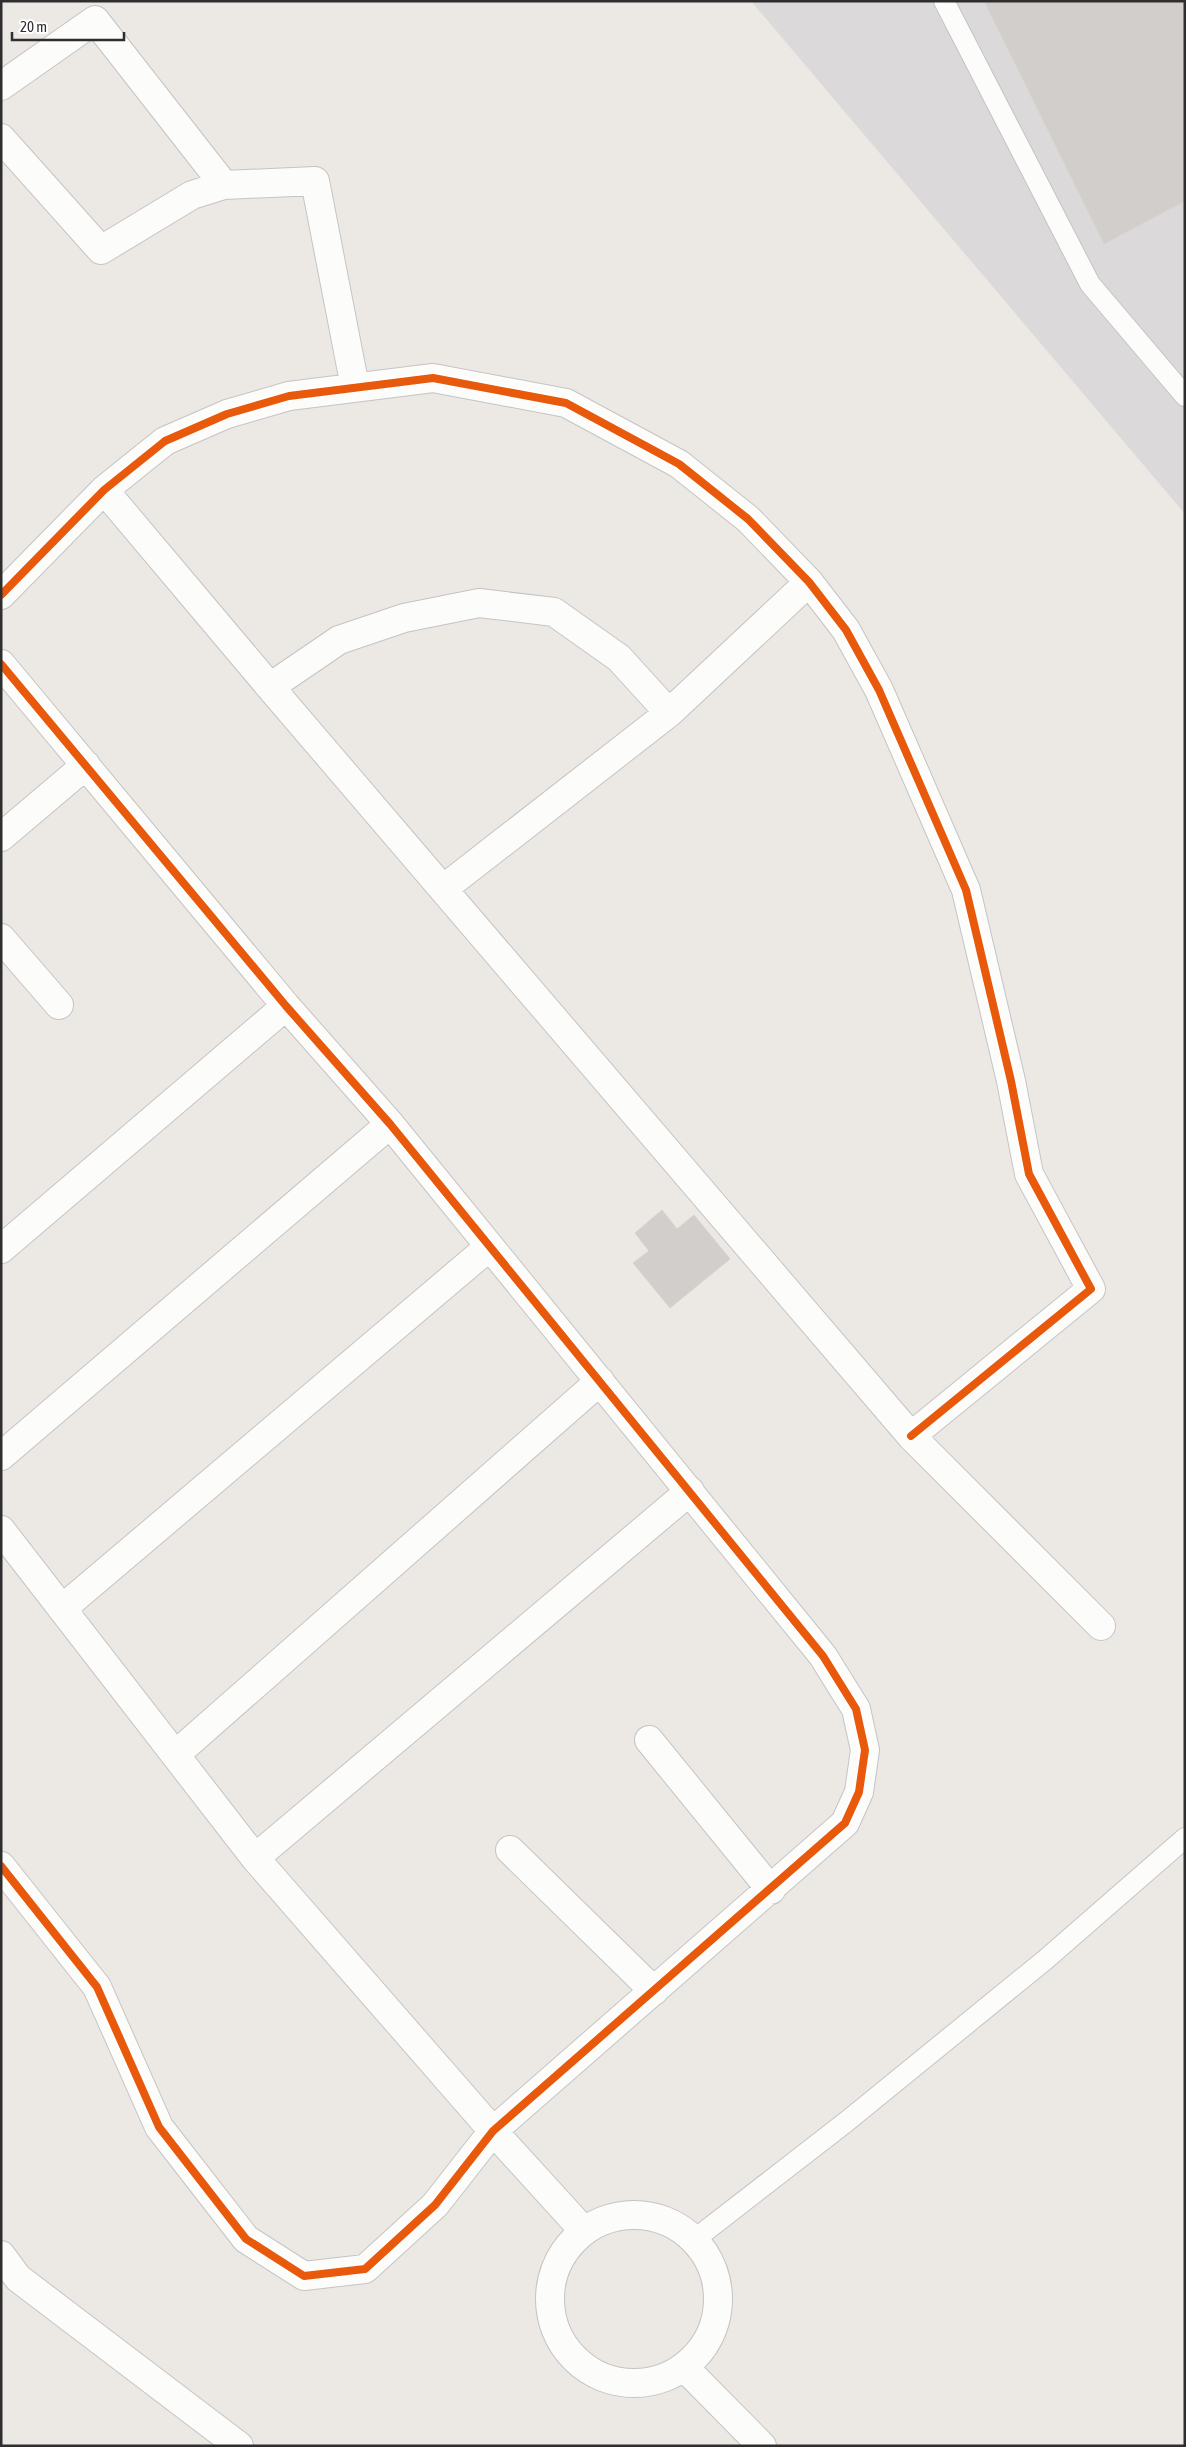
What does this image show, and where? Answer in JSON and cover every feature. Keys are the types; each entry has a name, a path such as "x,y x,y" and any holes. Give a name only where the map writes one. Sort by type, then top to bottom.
{"street":[{"path":"1,86 95,20 224,186"},
{"path":"1,138 101,250 192,195 224,186 315,181 355,387"},
{"path":"1,595 104,490 165,441 227,414 289,396 432,378 566,403 679,464 748,519 809,582 846,630 879,690 966,890 1011,1081 1028,1174 1092,1289 911,1436"},
{"path":"104,490 270,687 911,1436 1101,1626"},
{"path":"443,889 669,713 809,582"},
{"path":"270,687 339,640 404,618 479,603 554,612 619,658 669,713"},
{"path":"1,664 286,1006 390,1124 823,1656 856,1708 866,1750 859,1792 845,1823 771,1890 493,2131 435,2205 365,2270 304,2276 246,2239 159,2127 97,1987 1,1866"},
{"path":"1,837 86,764"},
{"path":"1,938 59,1005"},
{"path":"1,1249 286,1006"},
{"path":"1,1456 390,1124"},
{"path":"63,1608 489,1246"},
{"path":"175,1755 600,1381"},
{"path":"255,1858 690,1491"},
{"path":"1,1530 255,1858 493,2131 584,2231"},
{"path":"649,1740 771,1890"},
{"path":"510,1850 654,1991"},
{"path":"629,2214 653,2216 668,2222 695,2239 712,2263 718,2291 716,2320 704,2346 684,2367 660,2379 634,2383 617,2381 608,2379 584,2367 566,2349 554,2326 549,2299 553,2273 565,2250 584,2231 605,2220 629,2214"},
{"path":"1,2255 18,2278 239,2446"},
{"path":"684,2367 762,2446"}],"lane":[{"path":"944,1 1090,284 1185,396"},
{"path":"695,2239 846,2122 1045,1960 1185,1838"}],"shaded area":[{"path":"751,1 1185,1 1185,514"}],"building":[{"path":"984,1 1185,1 1185,201 1104,244"},
{"path":"662,1210 677,1229 694,1215 730,1259 670,1308 633,1263 649,1251 635,1233"}],"cycle path":[{"path":"1,595 104,490 165,441 227,414 289,396 433,378 566,403 679,464 748,519 809,582 846,630 879,690 966,890 1011,1081 1029,1174 1091,1289 911,1436"},
{"path":"1,664 286,1006 390,1124 823,1656 856,1709 865,1750 859,1792 845,1823 493,2131 435,2205 365,2269 304,2276 246,2239 159,2127 97,1987 1,1866"}]}
